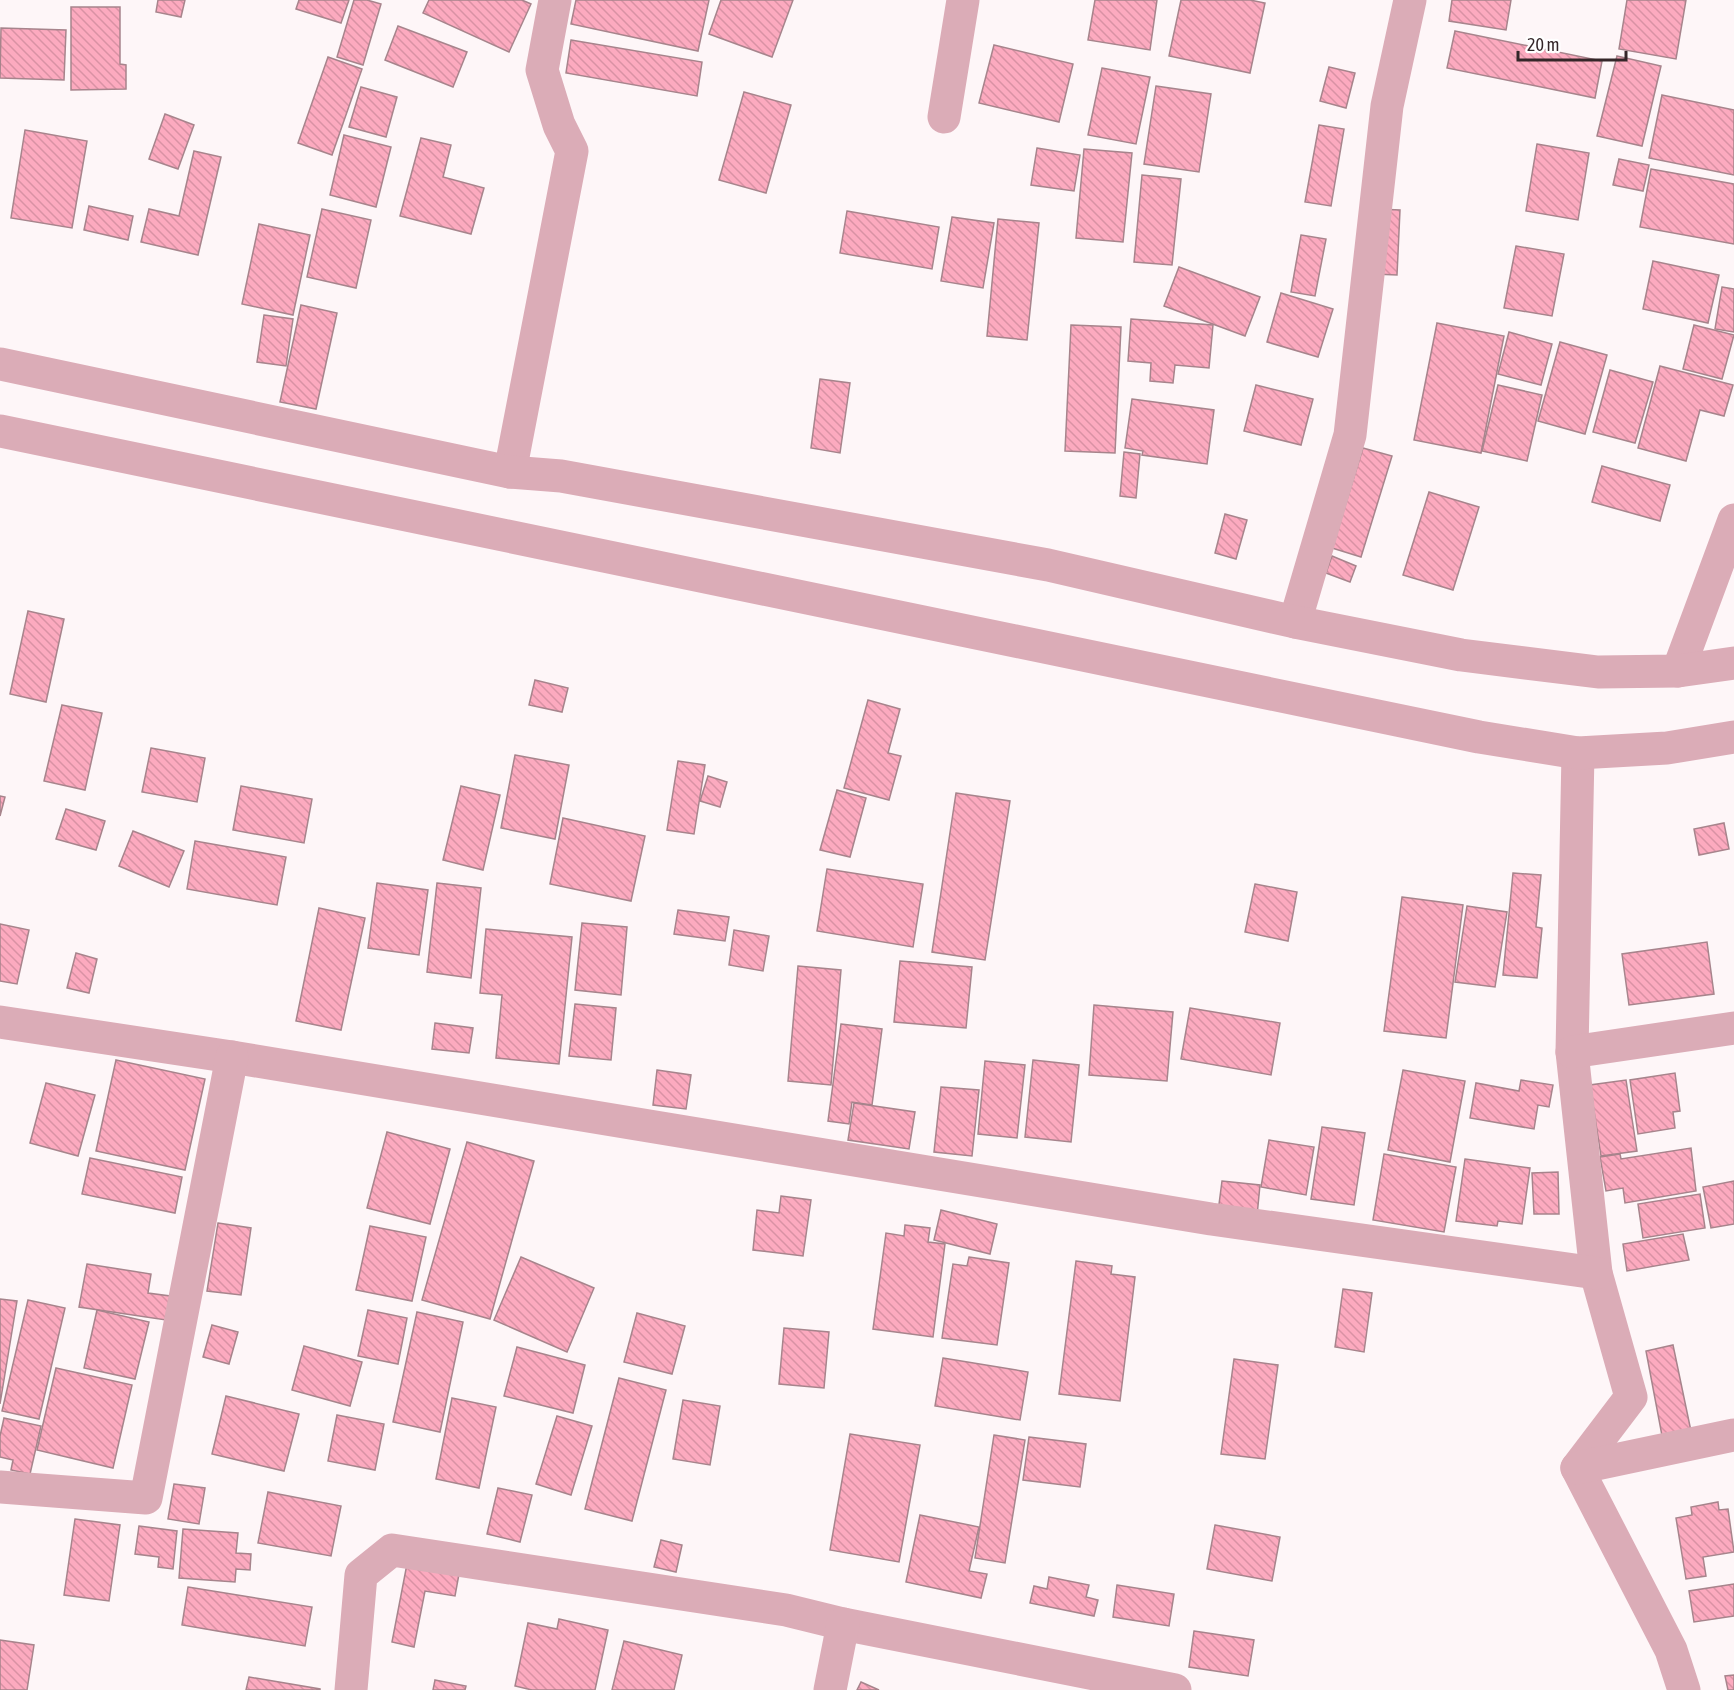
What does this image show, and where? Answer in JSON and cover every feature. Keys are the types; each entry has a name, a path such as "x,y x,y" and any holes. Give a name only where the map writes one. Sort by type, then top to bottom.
{"street":[{"path":"510,472 572,151 559,125 542,70 555,0"},
{"path":"944,117 963,0"},
{"path":"1295,622 1350,435 1387,106 1410,0"},
{"path":"0,364 510,472 561,476 1048,565 1295,622 1484,658 1598,672 1678,671 1734,663"},
{"path":"0,431 1479,736 1578,753 1667,748 1734,737"},
{"path":"1678,671 1734,520"},
{"path":"1577,1468 1631,1396 1596,1273 1572,1052 1578,753"},
{"path":"0,1022 232,1057 1211,1219 1596,1273"},
{"path":"1572,1052 1734,1028"},
{"path":"0,1487 146,1498 232,1057"},
{"path":"1577,1468 1734,1435"},
{"path":"1577,1468 1671,1650 1684,1690"},
{"path":"351,1690 361,1575 392,1550 786,1610 843,1624 1175,1690"},
{"path":"830,1690 843,1624"}],"building":[{"path":"158,0 185,0 181,17 156,12"},
{"path":"299,0 349,0 341,23 296,9"},
{"path":"354,0 367,0 381,4 363,65 337,57"},
{"path":"429,0 522,0 531,4 509,52 423,13"},
{"path":"576,0 709,0 698,51 571,24"},
{"path":"721,0 793,0 772,57 709,34"},
{"path":"1095,0 1157,0 1150,50 1088,40"},
{"path":"1181,0 1250,0 1265,3 1250,73 1169,56"},
{"path":"1452,0 1511,0 1506,30 1449,21"},
{"path":"1627,0 1686,0 1676,59 1619,49"},
{"path":"71,7 120,7 120,64 126,65 126,89 71,90"},
{"path":"398,26 467,52 453,87 385,60"},
{"path":"1,28 66,30 64,80 0,78"},
{"path":"1455,31 1602,61 1595,98 1447,68"},
{"path":"571,40 702,62 697,96 566,73"},
{"path":"994,45 1073,64 1059,122 979,103"},
{"path":"1617,56 1661,66 1642,146 1597,136"},
{"path":"328,57 362,69 332,155 298,143"},
{"path":"1329,67 1355,73 1346,108 1320,101"},
{"path":"1102,68 1150,77 1136,144 1088,135"},
{"path":"1156,86 1211,94 1199,172 1144,164"},
{"path":"361,87 397,97 386,137 349,127"},
{"path":"744,92 791,105 766,193 719,180"},
{"path":"1662,95 1734,110 1734,175 1649,158"},
{"path":"165,114 194,125 178,169 149,159"},
{"path":"1319,125 1344,129 1331,206 1305,202"},
{"path":"25,130 87,141 72,228 11,218"},
{"path":"344,135 391,147 376,207 330,195"},
{"path":"421,138 451,145 443,177 484,188 471,234 400,216"},
{"path":"1537,144 1589,153 1578,220 1526,211"},
{"path":"1037,148 1080,155 1074,191 1031,185"},
{"path":"1084,149 1132,153 1123,242 1076,238"},
{"path":"194,151 221,157 198,255 141,242 149,209 179,216"},
{"path":"1619,159 1649,165 1643,191 1613,185"},
{"path":"1651,169 1734,184 1734,244 1640,227"},
{"path":"1142,175 1181,179 1172,265 1134,262"},
{"path":"89,206 133,216 128,240 84,230"},
{"path":"322,209 371,220 356,288 307,277"},
{"path":"1377,209 1400,210 1397,275 1374,274"},
{"path":"847,211 939,227 932,269 840,253"},
{"path":"952,217 994,223 983,288 941,281"},
{"path":"998,219 1039,223 1027,340 987,336"},
{"path":"259,224 310,235 293,315 242,304"},
{"path":"1301,235 1326,239 1315,296 1291,292"},
{"path":"1516,246 1564,254 1552,316 1504,308"},
{"path":"1653,261 1719,275 1708,323 1643,309"},
{"path":"1179,267 1260,297 1245,336 1164,306"},
{"path":"1722,287 1734,289 1734,332 1715,329"},
{"path":"1281,293 1333,309 1318,357 1267,342"},
{"path":"301,305 337,313 316,409 280,402"},
{"path":"264,315 293,319 286,366 257,362"},
{"path":"1131,319 1213,325 1209,368 1175,365 1173,383 1150,381 1151,363 1128,361"},
{"path":"1437,323 1504,336 1481,453 1414,440"},
{"path":"1071,325 1121,327 1115,453 1065,451"},
{"path":"1694,325 1734,335 1722,379 1683,369"},
{"path":"1509,332 1552,344 1541,385 1498,374"},
{"path":"1560,342 1607,355 1585,434 1538,421"},
{"path":"1660,366 1733,385 1724,416 1700,410 1686,461 1638,448"},
{"path":"1610,370 1653,382 1635,443 1593,432"},
{"path":"820,379 850,383 840,453 811,448"},
{"path":"1256,385 1313,399 1301,445 1244,431"},
{"path":"1498,385 1542,395 1527,461 1482,451"},
{"path":"1132,399 1214,410 1207,464 1142,455 1143,451 1125,448"},
{"path":"1363,448 1392,456 1361,557 1332,548"},
{"path":"1124,452 1140,454 1136,498 1120,496"},
{"path":"1602,466 1670,485 1660,521 1592,502"},
{"path":"1429,492 1479,507 1453,590 1403,575"},
{"path":"1225,514 1247,520 1236,559 1215,553"},
{"path":"1332,556 1356,566 1350,582 1326,573"},
{"path":"28,611 64,619 46,702 10,694"},
{"path":"535,680 568,688 562,712 529,705"},
{"path":"868,700 900,709 888,753 901,756 889,800 844,788"},
{"path":"62,705 102,713 85,790 44,781"},
{"path":"151,748 205,758 197,802 142,792"},
{"path":"515,755 569,765 555,839 501,828"},
{"path":"678,761 705,765 694,834 667,830"},
{"path":"708,776 727,782 720,807 700,801"},
{"path":"241,786 312,799 304,843 233,830"},
{"path":"461,786 500,795 483,870 443,860"},
{"path":"837,790 866,798 850,857 820,850"},
{"path":"956,793 1010,801 985,960 932,952"},
{"path":"0,796 5,797 0,816"},
{"path":"66,809 105,821 96,850 56,839"},
{"path":"563,818 645,836 631,901 550,884"},
{"path":"1724,823 1729,849 1699,855 1694,829"},
{"path":"133,831 184,851 169,887 119,866"},
{"path":"195,841 286,857 277,905 187,889"},
{"path":"827,869 923,884 913,947 817,931"},
{"path":"1513,873 1541,875 1536,927 1542,928 1537,978 1503,975"},
{"path":"377,883 428,890 419,955 368,948"},
{"path":"437,883 481,888 471,978 427,972"},
{"path":"1255,884 1297,892 1288,941 1245,932"},
{"path":"1402,897 1463,905 1446,1038 1384,1031"},
{"path":"1467,906 1507,912 1495,987 1455,982"},
{"path":"319,908 365,918 341,1030 296,1021"},
{"path":"678,910 729,917 725,941 674,934"},
{"path":"582,923 627,927 621,995 575,990"},
{"path":"0,924 29,930 17,984 0,981"},
{"path":"486,929 572,937 559,1064 496,1058 502,995 480,993"},
{"path":"734,930 769,936 763,971 729,965"},
{"path":"1707,942 1714,994 1629,1005 1622,954"},
{"path":"76,953 97,959 89,993 67,988"},
{"path":"900,961 972,967 966,1028 894,1022"},
{"path":"798,966 841,970 831,1085 788,1081"},
{"path":"575,1004 616,1008 611,1060 569,1056"},
{"path":"1094,1005 1173,1012 1167,1081 1089,1075"},
{"path":"1190,1008 1280,1023 1271,1075 1181,1059"},
{"path":"435,1023 473,1028 469,1053 432,1049"},
{"path":"841,1024 882,1029 872,1105 852,1102 849,1124 828,1121"},
{"path":"116,1060 205,1079 185,1170 96,1151"},
{"path":"1033,1060 1079,1065 1071,1142 1025,1137"},
{"path":"985,1061 1025,1065 1017,1138 978,1134"},
{"path":"657,1070 691,1075 686,1109 653,1105"},
{"path":"1403,1070 1465,1081 1450,1162 1388,1150"},
{"path":"1675,1073 1680,1111 1673,1112 1675,1128 1638,1134 1630,1080"},
{"path":"1521,1080 1553,1085 1549,1107 1538,1105 1534,1129 1470,1118 1476,1083 1519,1091"},
{"path":"1626,1080 1637,1151 1601,1156 1590,1085"},
{"path":"46,1083 95,1095 78,1156 30,1143"},
{"path":"941,1087 979,1090 972,1156 934,1152"},
{"path":"854,1103 915,1112 909,1149 848,1140"},
{"path":"1322,1127 1365,1133 1354,1205 1311,1199"},
{"path":"387,1132 450,1149 430,1224 367,1208"},
{"path":"1269,1140 1314,1147 1306,1195 1261,1187"},
{"path":"467,1142 534,1161 490,1319 422,1300"},
{"path":"1691,1148 1696,1191 1625,1203 1623,1188 1606,1191 1600,1157 1620,1154 1621,1159"},
{"path":"1384,1154 1456,1167 1444,1232 1373,1220"},
{"path":"90,1158 182,1177 175,1213 82,1194"},
{"path":"1465,1159 1530,1168 1522,1224 1498,1221 1497,1226 1456,1221"},
{"path":"1558,1172 1559,1214 1534,1214 1532,1173"},
{"path":"1222,1181 1260,1185 1257,1216 1218,1212"},
{"path":"1734,1181 1734,1224 1711,1228 1703,1187"},
{"path":"1700,1194 1705,1228 1643,1238 1638,1204"},
{"path":"781,1196 811,1200 803,1256 753,1250 757,1210 779,1213"},
{"path":"941,1210 997,1224 990,1254 934,1240"},
{"path":"218,1223 251,1228 241,1295 207,1291"},
{"path":"905,1225 930,1228 928,1242 945,1244 933,1337 873,1329 886,1233 904,1236"},
{"path":"370,1226 426,1237 412,1301 356,1290"},
{"path":"1683,1234 1689,1260 1627,1271 1623,1244"},
{"path":"521,1257 594,1288 567,1352 494,1320"},
{"path":"969,1257 1009,1263 997,1345 942,1338 953,1264 967,1266"},
{"path":"1076,1261 1112,1266 1111,1274 1135,1277 1120,1401 1059,1394"},
{"path":"87,1264 151,1274 148,1293 170,1296 166,1320 79,1307"},
{"path":"1343,1289 1372,1293 1364,1352 1335,1347"},
{"path":"0,1299 17,1301 0,1404"},
{"path":"28,1300 65,1308 39,1419 2,1411"},
{"path":"97,1310 149,1322 135,1379 84,1368"},
{"path":"368,1310 407,1318 398,1364 358,1356"},
{"path":"417,1312 463,1322 440,1432 393,1422"},
{"path":"637,1313 685,1326 672,1374 624,1362"},
{"path":"212,1325 238,1332 229,1364 203,1357"},
{"path":"784,1328 829,1332 824,1388 779,1384"},
{"path":"1673,1345 1692,1436 1663,1441 1646,1351"},
{"path":"304,1346 362,1362 350,1406 292,1390"},
{"path":"517,1347 585,1365 573,1413 504,1396"},
{"path":"943,1358 1028,1372 1020,1420 935,1406"},
{"path":"1234,1359 1278,1365 1265,1459 1221,1454"},
{"path":"56,1368 132,1385 113,1468 37,1450"},
{"path":"619,1378 666,1390 632,1521 585,1509"},
{"path":"226,1396 299,1414 284,1471 212,1454"},
{"path":"452,1398 496,1407 479,1488 436,1479"},
{"path":"683,1400 720,1406 710,1465 673,1459"},
{"path":"337,1415 384,1424 375,1470 328,1461"},
{"path":"557,1416 592,1426 571,1495 536,1484"},
{"path":"4,1418 41,1426 30,1474 11,1470 13,1460 0,1457 0,1436"},
{"path":"850,1434 920,1445 899,1562 830,1550"},
{"path":"994,1435 1025,1440 1005,1563 975,1558"},
{"path":"1029,1437 1086,1444 1080,1487 1023,1480"},
{"path":"174,1484 205,1488 199,1524 168,1519"},
{"path":"498,1488 532,1495 520,1542 487,1534"},
{"path":"268,1492 341,1506 331,1556 258,1543"},
{"path":"1718,1502 1719,1510 1728,1509 1734,1552 1703,1557 1706,1576 1686,1579 1676,1518 1692,1515 1691,1507"},
{"path":"920,1515 979,1527 969,1571 987,1574 981,1598 906,1582"},
{"path":"75,1519 120,1525 109,1601 64,1595"},
{"path":"1215,1525 1280,1537 1272,1581 1207,1569"},
{"path":"139,1526 177,1531 173,1569 158,1567 159,1557 135,1554"},
{"path":"183,1529 238,1533 236,1553 251,1554 250,1570 236,1569 235,1582 179,1578"},
{"path":"661,1540 682,1545 676,1572 654,1567"},
{"path":"407,1564 459,1574 455,1596 425,1591 414,1647 392,1642"},
{"path":"1049,1577 1089,1585 1086,1597 1098,1600 1094,1616 1030,1603 1034,1586 1047,1589"},
{"path":"1734,1584 1734,1616 1694,1622 1689,1591"},
{"path":"1117,1585 1174,1594 1169,1626 1113,1617"},
{"path":"188,1587 312,1607 305,1646 182,1625"},
{"path":"559,1619 608,1630 595,1690 532,1690 515,1686 528,1623 557,1629"},
{"path":"1194,1631 1254,1640 1248,1676 1189,1667"},
{"path":"0,1640 34,1645 27,1690 0,1690"},
{"path":"624,1641 682,1655 674,1690 612,1690"},
{"path":"1734,1675 1734,1690 1728,1690 1725,1676"},
{"path":"249,1677 320,1689 320,1690 246,1690"},
{"path":"435,1680 466,1686 465,1690 433,1690"},
{"path":"861,1682 879,1690 857,1690"}]}
